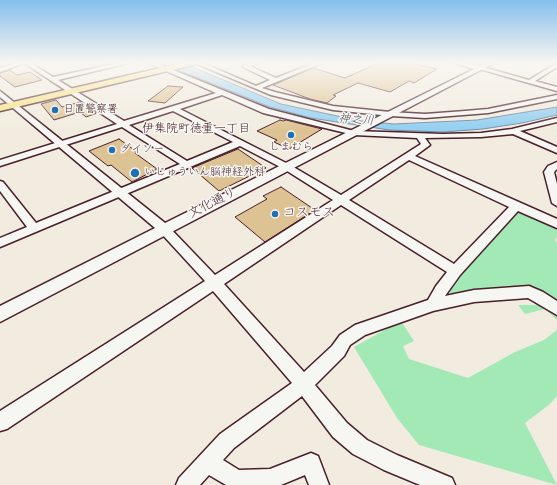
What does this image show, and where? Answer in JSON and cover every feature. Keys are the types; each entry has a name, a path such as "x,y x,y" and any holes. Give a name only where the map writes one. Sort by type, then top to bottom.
{"main road":[{"path":"0,108 95,86"}],"street":[{"path":"63,86 187,165"},
{"path":"205,86 266,111 358,131 420,136 481,135 514,131 557,120"},
{"path":"251,86 306,102 333,108 425,116 488,111 557,97"},
{"path":"256,88 262,86"},
{"name":"文化通り","path":"0,314 445,86"},
{"path":"544,86 557,89"},
{"path":"0,92 164,229 214,282 304,384 340,430 360,447 391,463 445,485"},
{"path":"0,163 222,93"},
{"path":"174,108 287,167 455,271"},
{"path":"514,131 557,150"},
{"path":"0,422 409,157 426,145 420,136"},
{"path":"0,243 239,143"},
{"path":"409,157 557,224"},
{"path":"557,165 551,168 549,172 557,203"},
{"path":"0,184 34,229"},
{"path":"433,305 441,290 455,271 516,206"},
{"path":"186,485 228,441 304,384 338,351 345,340 360,330 433,305 474,296 529,292 538,296 557,309"},
{"path":"207,462 236,480 270,479 311,464 319,485"}],"green space":[{"path":"517,213 523,213 557,229 557,237 555,240 557,243 557,305 538,291 454,295 447,290"},
{"path":"518,305 545,305 557,314 557,320 545,309 525,314"},
{"path":"401,321 414,341 403,346 409,359 468,378 515,352 544,340 557,330 557,396 550,404 525,423 557,485 419,445 397,418 354,347"}],"water":[{"name":"神之川","path":"217,86 237,86 281,104 361,121 394,124 477,120 557,107 557,115 522,123 483,129 444,132 389,130 311,118 270,107"}],"building":[{"path":"168,86 183,87 165,103 148,101"},
{"path":"275,86 353,86 333,95 336,96 327,103 310,99"},
{"path":"367,86 401,86 390,92"},
{"path":"56,100 62,107 80,102 97,113 86,117 80,112 54,120 41,104"},
{"path":"280,120 286,120 322,129 289,149 274,142 277,140 257,131"},
{"path":"119,139 157,169 132,182 111,165 108,166 89,151"},
{"path":"238,149 266,168 219,191 192,168"},
{"path":"281,187 315,210 265,242 235,217 267,199 263,196"}],"place":[{"name":"日置警察署","path":"55,110"},
{"name":"しまむら","path":"291,135"},
{"name":"ダイソー","path":"112,150"},
{"name":"いじゅういん脳神経外科","path":"135,173"},
{"name":"コスモス","path":"275,214"}],"district":[{"name":"伊集院町徳重一丁目","path":"196,130"}]}
